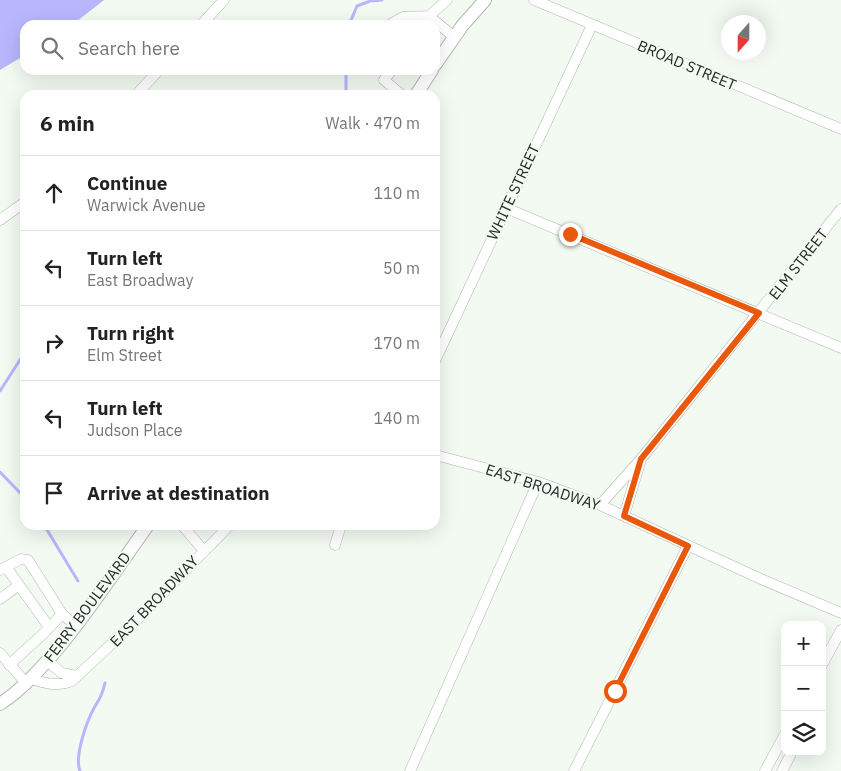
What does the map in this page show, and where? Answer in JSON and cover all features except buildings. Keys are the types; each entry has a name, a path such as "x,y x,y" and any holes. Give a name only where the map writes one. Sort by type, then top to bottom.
{"main road":[{"path":"440,57 485,0"},
{"path":"419,90 429,75"},
{"name":"FERRY BOULEVARD","path":"1,701 28,681 47,661 76,626 145,530"}],"street":[{"path":"206,20 224,0"},
{"path":"434,20 447,0"},
{"name":"BROAD STREET","path":"534,0 550,3 592,25 841,129"},
{"path":"398,20 403,17 426,20"},
{"name":"WHITE STREET","path":"440,350 592,25"},
{"path":"440,26 454,37"},
{"path":"141,90 154,75"},
{"path":"388,75 384,80 396,90"},
{"path":"0,220 20,206"},
{"path":"506,208 841,348"},
{"name":"ELM STREET","path":"600,505 641,459 841,209"},
{"name":"EAST BROADWAY","path":"440,456 538,482 600,505 841,613"},
{"name":"ELM STREET","path":"624,516 641,459"},
{"path":"410,771 538,482"},
{"path":"186,530 204,551"},
{"name":"EAST BROADWAY","path":"28,681 61,685 72,681 136,622 225,530"},
{"path":"335,545 340,530"},
{"path":"574,771 688,546"},
{"path":"49,627 19,585 3,568 21,559 28,560 62,614 76,626"},
{"path":"0,599 19,585"},
{"path":"9,665 62,614"},
{"path":"826,658 841,630"},
{"path":"0,653 9,665 28,681"},
{"path":"47,661 62,673 77,676"},
{"path":"765,771 781,742"},
{"path":"782,771 790,756"}],"water":[{"path":"0,0 104,0 78,20 20,20 20,58 0,70"}],"waterway":[{"path":"351,20 357,6 370,1 382,0"},
{"path":"346,75 346,90"},
{"path":"0,391 20,360"},
{"path":"0,472 20,493"},
{"path":"47,530 78,581"},
{"path":"80,771 79,757 82,739 105,683"}],"route":[{"path":"570,234 759,313 641,459 624,516 688,546 615,691"}]}
